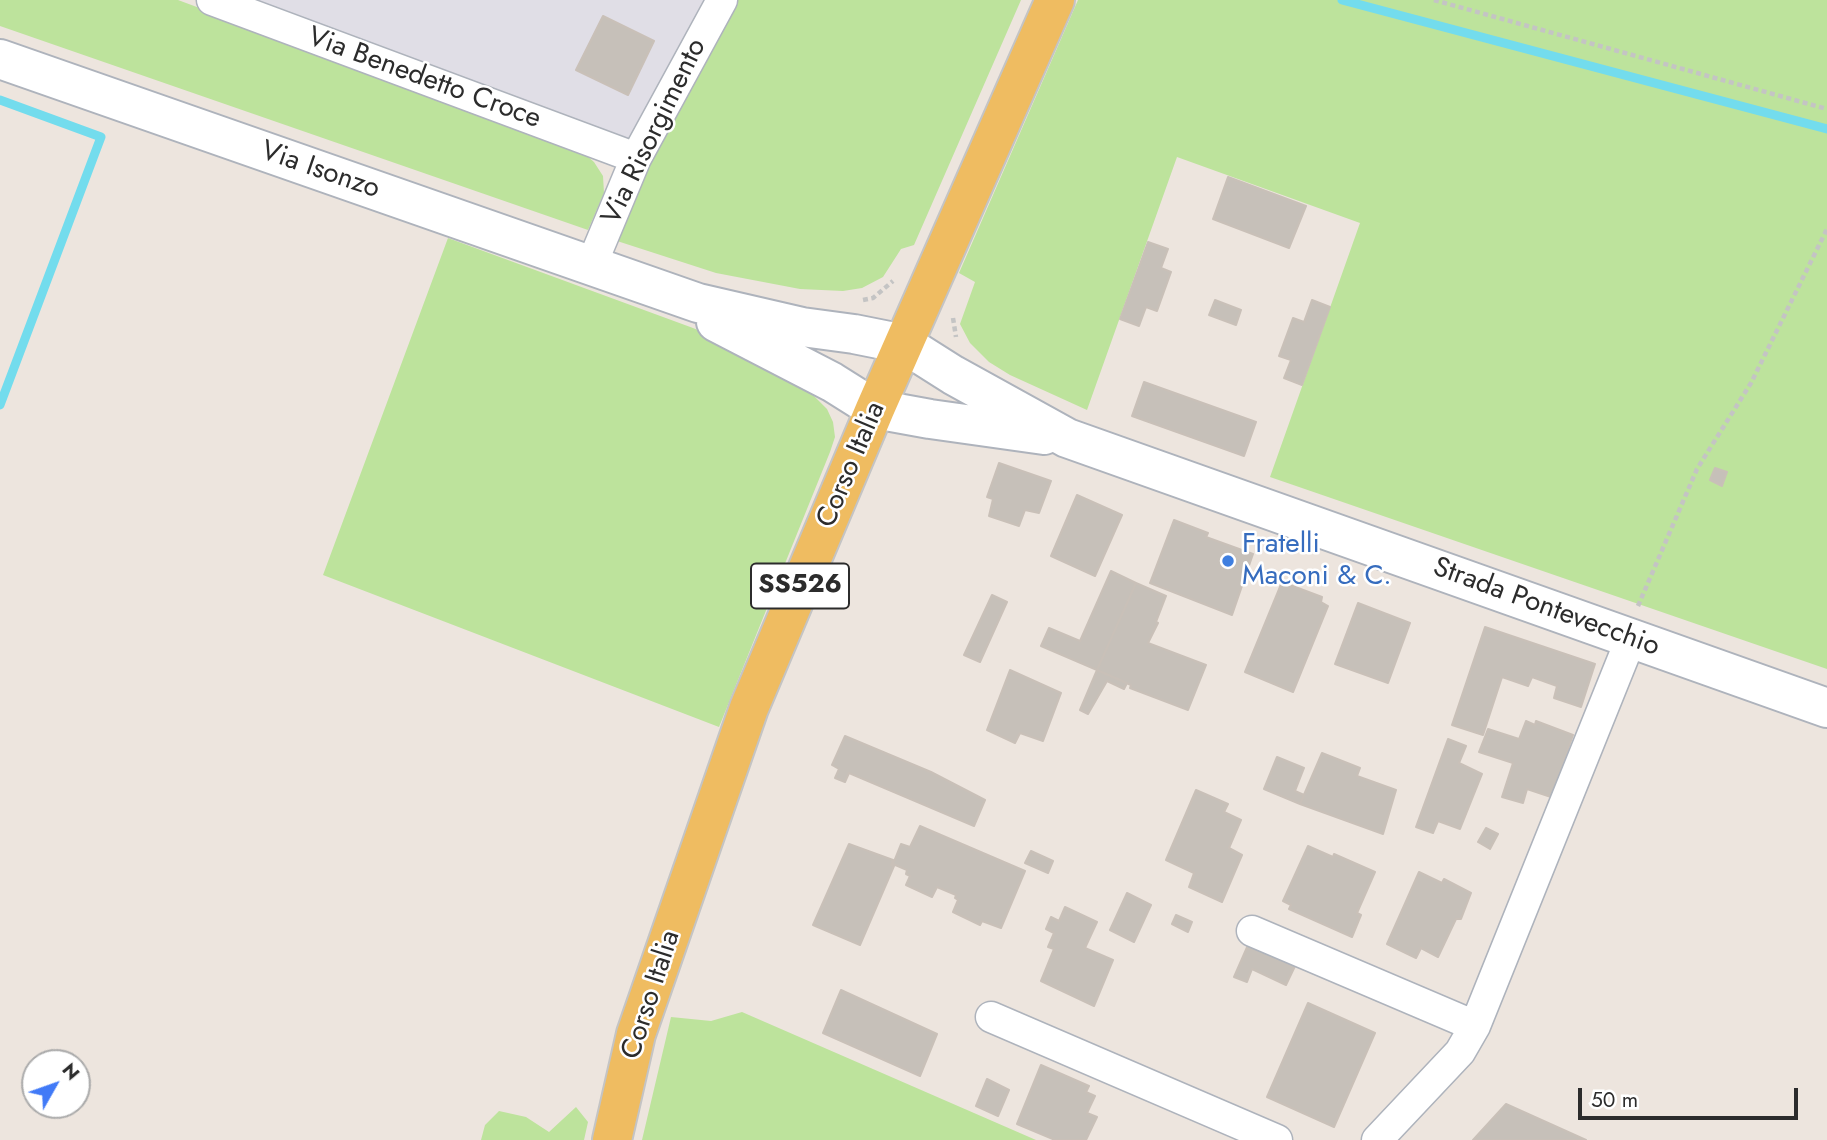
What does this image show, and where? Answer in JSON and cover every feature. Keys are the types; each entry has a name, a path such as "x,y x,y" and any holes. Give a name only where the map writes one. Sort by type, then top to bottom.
{"main road":[{"name":"Corso Italia","path":"612,1140 636,1034 749,708 875,409 1055,0"}],"street":[{"name":"Via Benedetto Croce","path":"212,0 636,158"},
{"name":"Via Risorgimento","path":"591,266 636,158 722,0"},
{"name":"Via Isonzo","path":"0,58 698,303 802,327 904,344"},
{"name":"Via Isonzo","path":"641,284 832,382 875,409"},
{"name":"Strada Pontevecchio","path":"904,344 953,375 1067,439 1827,708"},
{"name":"Strada Pontevecchio","path":"875,409 1067,439"},
{"path":"1377,1140 1460,1052 1475,1026 1626,651 1624,636"},
{"path":"1252,931 1475,1026"},
{"path":"991,1017 1277,1140"}],"path":[{"path":"1434,0 1827,109"},
{"path":"1624,636 1697,469 1751,383 1827,229"}],"shaded area":[{"path":"241,0 704,0 629,143"}],"green space":[{"path":"0,0 178,0 579,149 594,162 603,176 604,193 588,230 0,26"},
{"path":"737,0 1021,0 914,245 901,249 883,277 862,288 843,291 800,289 716,273 614,240 641,181"},
{"path":"1078,0 1827,0 1827,669 1270,477 1360,223 1177,157 1087,410 1010,375 989,362 970,343 960,324 975,282 959,273"},
{"path":"448,238 693,328 745,350 814,396 827,409 833,422 835,437 830,452 719,727 323,575"},
{"path":"742,1012 1036,1140 642,1140 671,1017 711,1021"},
{"path":"576,1107 588,1122 584,1140 481,1140 485,1125 499,1111 526,1117 549,1132"}],"building":[{"path":"603,16 654,41 628,95 576,70"},
{"path":"1228,177 1306,206 1289,248 1213,219"},
{"path":"1148,242 1168,249 1161,268 1171,272 1157,311 1146,307 1139,326 1120,319"},
{"path":"1215,300 1241,310 1236,325 1209,315"},
{"path":"1312,300 1330,307 1302,385 1284,378 1291,360 1279,356 1293,318 1304,322"},
{"path":"1144,382 1256,422 1244,456 1132,416"},
{"path":"999,463 1051,481 1039,513 1025,510 1019,526 989,516 993,499 987,497"},
{"path":"1715,468 1727,472 1722,486 1710,480"},
{"path":"1077,495 1122,515 1095,576 1051,556"},
{"path":"1174,520 1208,533 1206,537 1253,554 1232,615 1150,583"},
{"path":"1111,571 1136,583 1097,670 1041,646 1049,628 1080,641"},
{"path":"1282,582 1322,597 1321,602 1328,606 1293,692 1245,672"},
{"path":"1136,583 1166,596 1156,622 1158,623 1148,643 1206,665 1188,710 1130,688 1131,685 1097,670"},
{"path":"992,595 1007,602 980,662 964,655"},
{"path":"1358,603 1410,623 1388,683 1335,664"},
{"path":"1485,627 1595,664 1581,707 1554,698 1557,686 1532,677 1528,686 1502,677 1483,735 1452,725"},
{"path":"1010,670 1061,693 1043,741 1020,733 1015,743 987,730"},
{"path":"1097,670 1127,683 1124,689 1107,681 1088,714 1080,710"},
{"path":"1526,721 1535,725 1536,721 1573,735 1551,797 1527,789 1523,803 1502,797 1513,763 1479,752 1488,729 1519,739"},
{"path":"845,736 931,772 985,800 974,826 849,773 845,782 835,778 839,769 832,765"},
{"path":"1448,739 1466,746 1459,763 1482,774 1460,829 1438,821 1433,833 1416,827"},
{"path":"1322,753 1360,768 1357,776 1396,790 1383,834 1300,804"},
{"path":"1277,757 1304,768 1295,791 1304,795 1300,804 1264,789"},
{"path":"1196,790 1228,804 1224,812 1241,820 1229,848 1242,855 1222,902 1189,887 1194,873 1166,860"},
{"path":"920,826 1025,871 1001,928 982,921 980,925 953,912 958,900 956,895 937,887 932,897 906,885 910,876 906,874 907,870 893,864 901,844 910,847"},
{"path":"1486,828 1498,834 1490,849 1478,842"},
{"path":"849,844 893,860 891,865 894,866 860,945 813,925"},
{"path":"1308,846 1375,872 1357,913 1361,915 1352,937 1289,909 1291,905 1283,901"},
{"path":"1031,851 1053,861 1048,873 1025,863"},
{"path":"1419,872 1442,883 1444,879 1471,893 1461,919 1456,919 1438,957 1421,948 1416,958 1387,944"},
{"path":"1127,893 1151,905 1134,942 1110,930"},
{"path":"1065,907 1097,922 1085,948 1113,960 1094,1006 1041,981 1054,949 1048,947 1054,933 1046,929 1051,917 1059,921"},
{"path":"1176,915 1192,922 1188,932 1172,924"},
{"path":"1248,945 1296,964 1286,985 1252,969 1247,982 1234,977"},
{"path":"841,990 937,1034 920,1076 823,1033"},
{"path":"1308,1003 1375,1033 1334,1127 1267,1097"},
{"path":"1041,1065 1089,1086 1086,1092 1095,1096 1087,1113 1097,1117 1086,1140 1055,1140 1017,1124"},
{"path":"987,1079 1009,1090 998,1116 976,1106"},
{"path":"1506,1104 1586,1140 1473,1140"}],"waterway":[{"path":"1342,0 1827,129"},
{"path":"0,100 101,137 0,405"}],"place":[{"name":"Fratelli Maconi & C.","path":"1228,561"}]}
